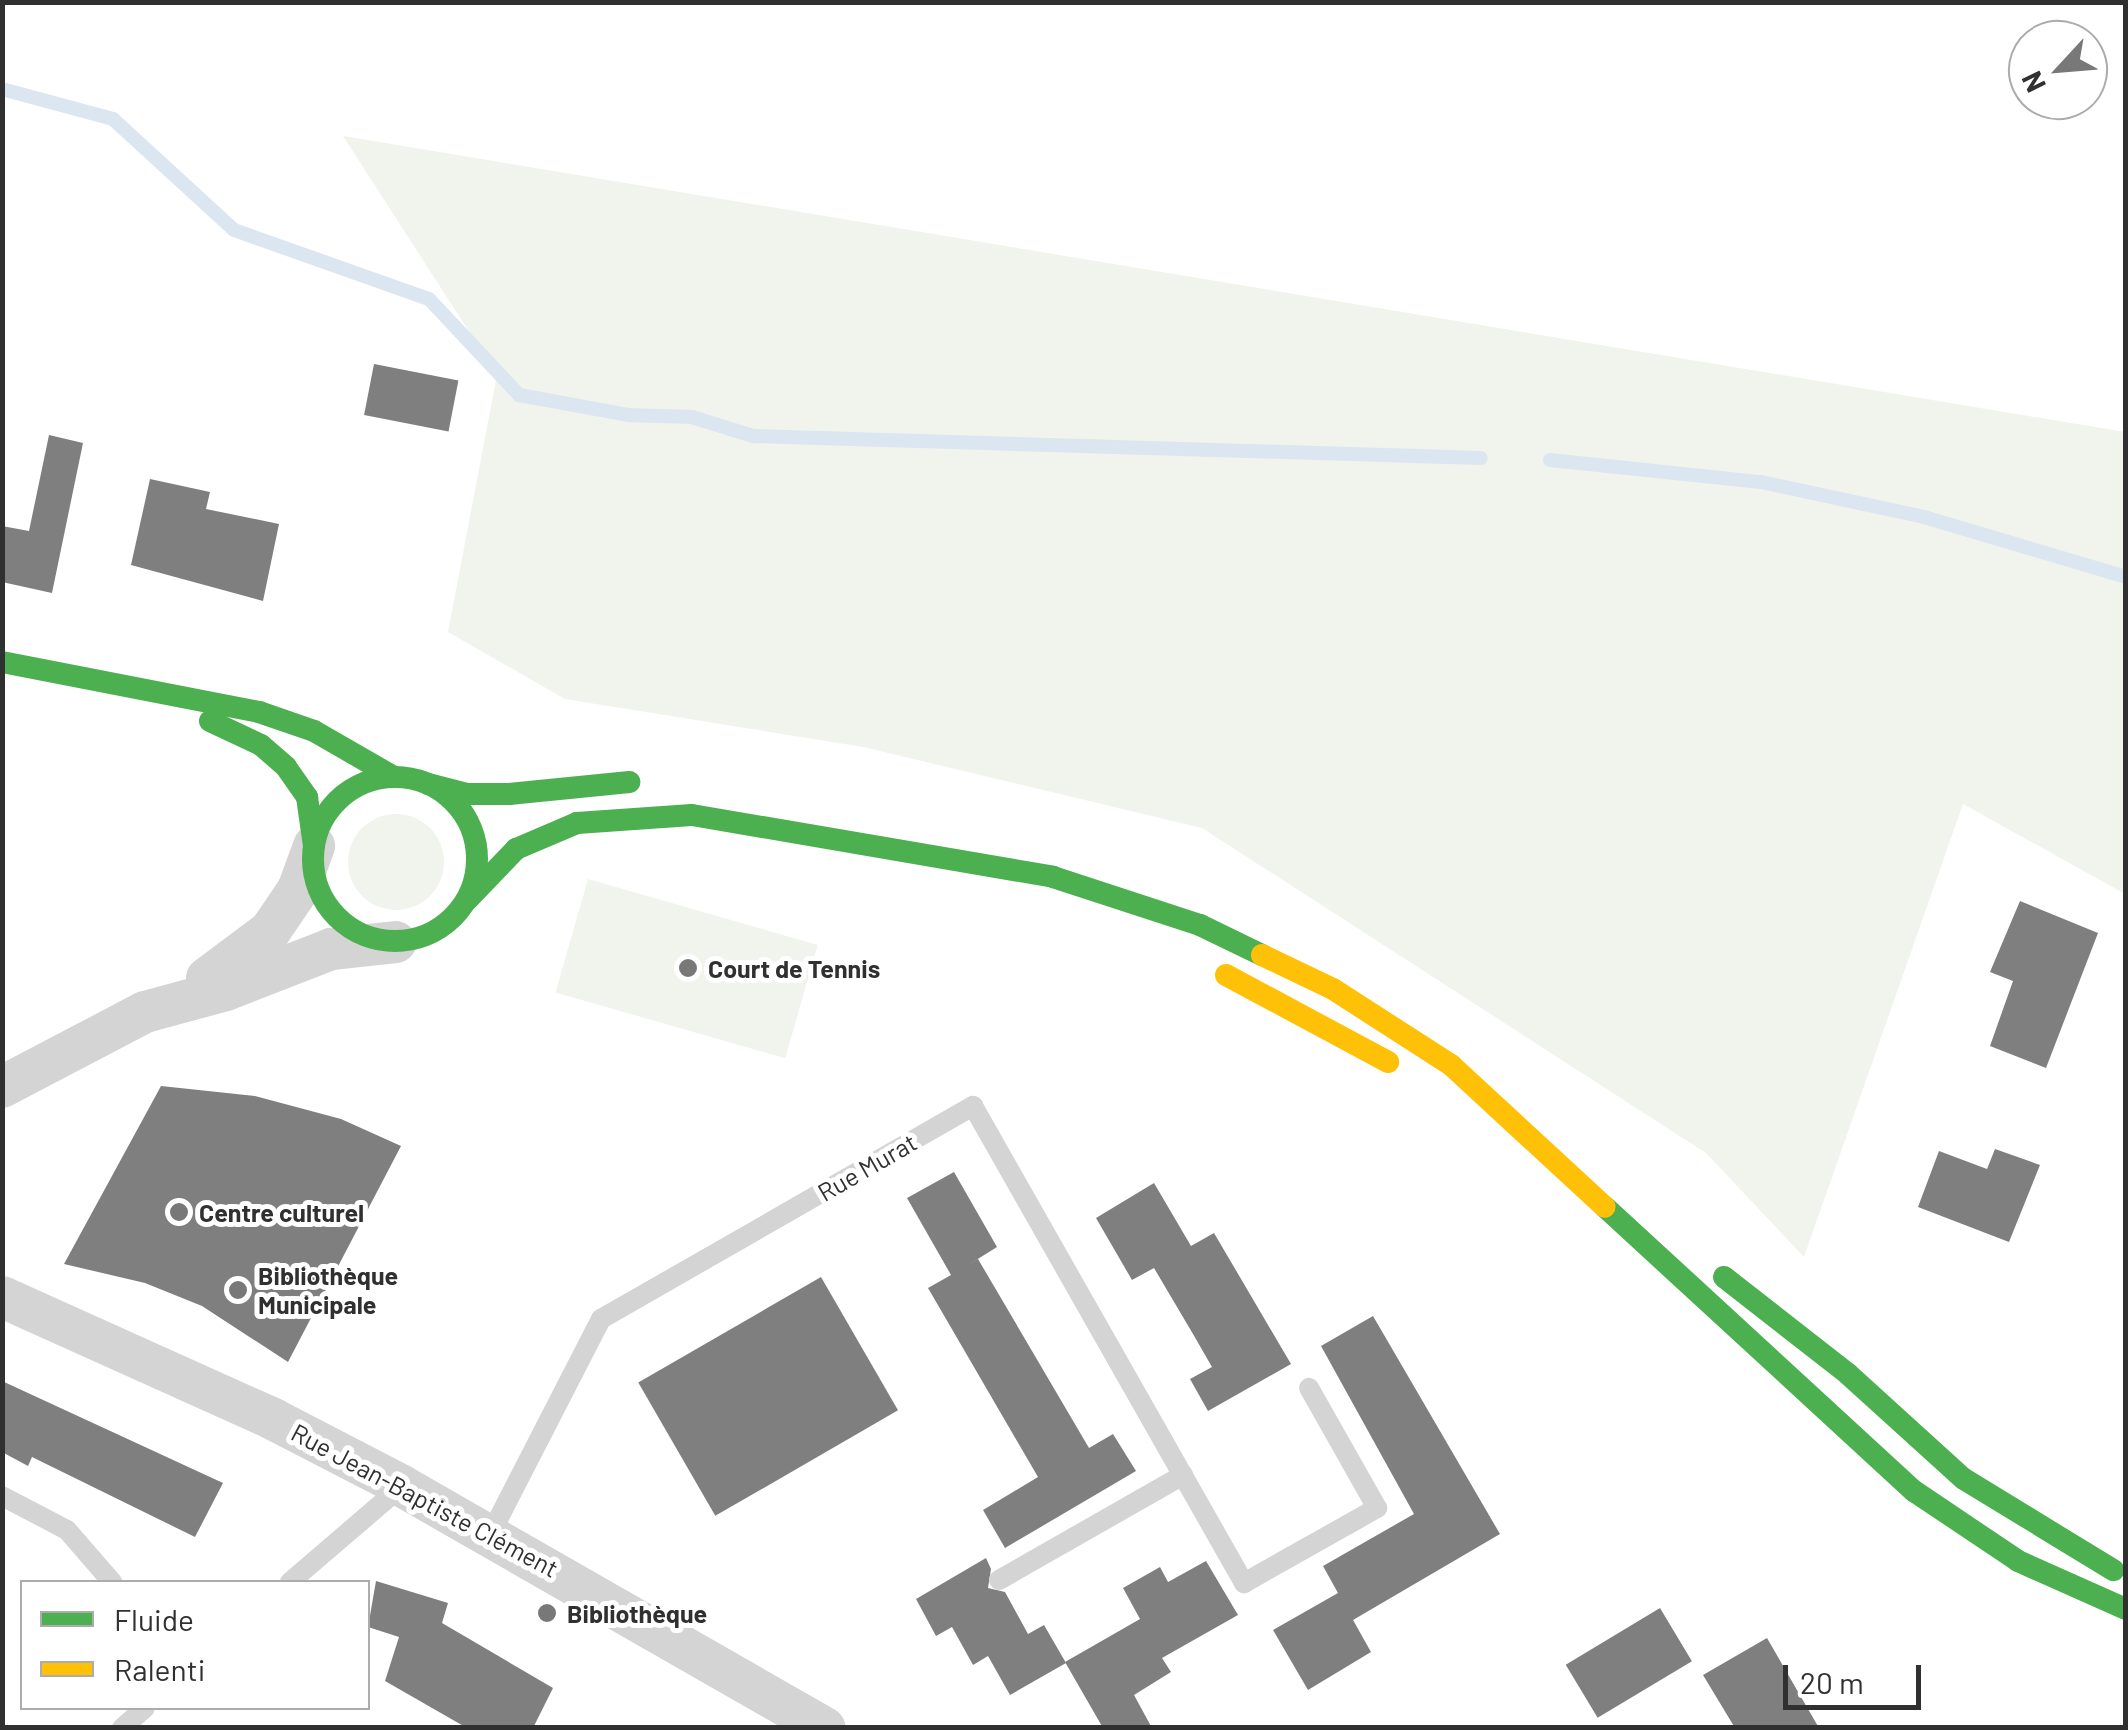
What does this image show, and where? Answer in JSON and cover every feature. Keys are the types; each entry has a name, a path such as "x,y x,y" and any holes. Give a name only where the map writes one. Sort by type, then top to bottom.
{"main road":[{"path":"4,662 296,723 394,777 467,794 524,794 604,782 650,783"},
{"path":"124,688 261,745 307,798 319,890 331,911 368,938 396,942 425,936 467,900 516,849 576,823 692,815 829,835 1120,896 1278,960 1402,1030 1580,1180 1706,1305 1914,1491 2018,1561 2126,1609"},
{"path":"314,846 343,796 394,777"},
{"path":"428,784 457,805 475,837 476,874 467,900"},
{"path":"682,788 829,835"},
{"path":"963,864 1138,933"},
{"path":"1207,966 1409,1074"},
{"path":"1453,1100 1547,1152"},
{"path":"1580,1180 1807,1341 1964,1479 2126,1576"}],"street":[{"path":"2,1088 252,950 298,890 314,846"},
{"path":"145,1012 226,990 331,949 396,942"},
{"name":"Rue Jean-Baptiste Clément","path":"5,1295 273,1419 492,1533 825,1728"}],"lane":[{"name":"Rue Murat","path":"492,1533 601,1319 973,1106 1244,1583 1377,1508 1309,1388"},
{"path":"999,1580 1183,1475"},
{"path":"292,1580 402,1486"},
{"path":"2,1496 67,1530 110,1580"},
{"path":"122,1728 143,1710"}],"shaded area":[{"path":"343,136 2125,432 2125,894 1963,804 1804,1257 1706,1153 1202,828 863,747 565,699 448,632 497,375"},
{"path":"396,814 414,818 430,828 440,844 444,862 440,880 430,896 414,906 396,910 378,906 362,896 352,880 348,862 352,844 362,828 378,818"},
{"name":"Court de Tennis","path":"588,879 818,945 785,1058 555,992"}],"building":[{"path":"374,364 458,380 448,431 364,415"},
{"path":"49,435 83,443 52,593 2,582 2,526 29,531"},
{"path":"150,479 210,492 206,509 279,524 263,601 131,565"},
{"path":"2020,901 2098,933 2046,1068 1990,1046 2013,981 1990,972"},
{"path":"161,1086 255,1096 341,1119 401,1146 288,1362 202,1306 145,1283 64,1264"},
{"path":"1995,1149 2040,1165 2009,1242 1918,1207 1939,1151 1987,1169"},
{"path":"954,1172 997,1247 965,1267 978,1259 1089,1448 1113,1434 1136,1471 1005,1548 983,1510 1038,1477 928,1288 951,1275 907,1198"},
{"path":"1154,1183 1191,1246 1214,1233 1291,1364 1208,1411 1190,1379 1212,1367 1193,1334 1154,1268 1132,1280 1096,1218"},
{"path":"821,1277 898,1410 715,1516 638,1382"},
{"path":"1373,1316 1500,1534 1353,1620 1371,1652 1308,1690 1273,1630 1338,1593 1323,1566 1414,1514 1321,1346"},
{"path":"2,1381 223,1483 195,1537 32,1457 28,1466 2,1452"},
{"path":"986,1558 991,1569 988,1588 1005,1592 1028,1634 1044,1625 1066,1663 1010,1695 988,1656 973,1665 952,1627 936,1636 916,1599"},
{"path":"1206,1561 1238,1615 1162,1658 1171,1672 1134,1695 1152,1728 1103,1728 1065,1662 1140,1619 1123,1588 1160,1567 1168,1582"},
{"path":"376,1581 448,1603 442,1623 553,1688 533,1728 467,1728 385,1681 399,1637 370,1628"},
{"path":"1660,1608 1692,1661 1598,1718 1566,1665"},
{"path":"1767,1638 1819,1728 1735,1728 1703,1675"}],"waterway":[{"path":"2,89 113,119 234,230 429,299 519,395 629,415 692,417 753,436 1481,458"},
{"path":"1550,460 1761,482 1924,517 2126,577"}],"traffic: fast":[{"path":"2,662 259,712 314,731 394,777"},
{"path":"210,721 261,745 286,767 307,797 314,846"},
{"path":"395,777 426,783 453,801 471,828 477,859 471,890 453,917 426,935 395,941 364,935 337,917 319,890 313,859 319,828 337,801 364,783 395,777"},
{"path":"428,784 467,794 509,794 629,782"},
{"path":"467,900 516,849 577,823 692,815 1053,877 1200,925 1262,955"},
{"path":"1605,1207 1914,1491 2018,1561 2126,1609"},
{"path":"1724,1277 1848,1374 1964,1479 2113,1570"}],"traffic: slow":[{"path":"1262,955 1333,989 1451,1065 1605,1207"},
{"path":"1226,975 1388,1062"}],"place":[{"name":"Court de Tennis","path":"688,968"},
{"name":"Centre culturel","path":"179,1212"},
{"name":"Bibliothèque Municipale","path":"238,1290"},
{"name":"Bibliothèque","path":"547,1613"}]}
